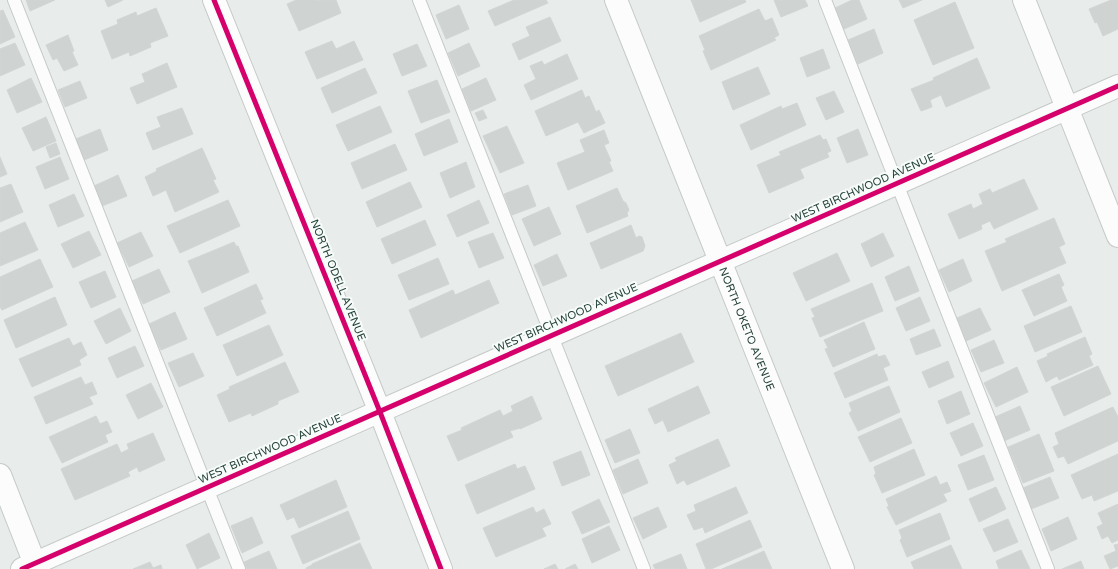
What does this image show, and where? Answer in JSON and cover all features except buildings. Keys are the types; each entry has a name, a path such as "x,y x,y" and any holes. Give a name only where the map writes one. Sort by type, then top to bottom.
{"street":[{"name":"NORTH ODELL AVENUE","path":"214,0 380,412 441,569"},
{"name":"NORTH OKETO AVENUE","path":"616,0 843,569"},
{"path":"1024,0 1118,236"},
{"name":"WEST BIRCHWOOD AVENUE","path":"32,567 206,488 1118,86"},
{"path":"0,475 32,567"}],"lane":[{"path":"14,0 239,569"},
{"path":"419,0 644,569"},
{"path":"825,0 1048,569"}],"cycle path":[{"path":"214,0 380,412 441,569"},
{"path":"22,569 1118,86"}]}
